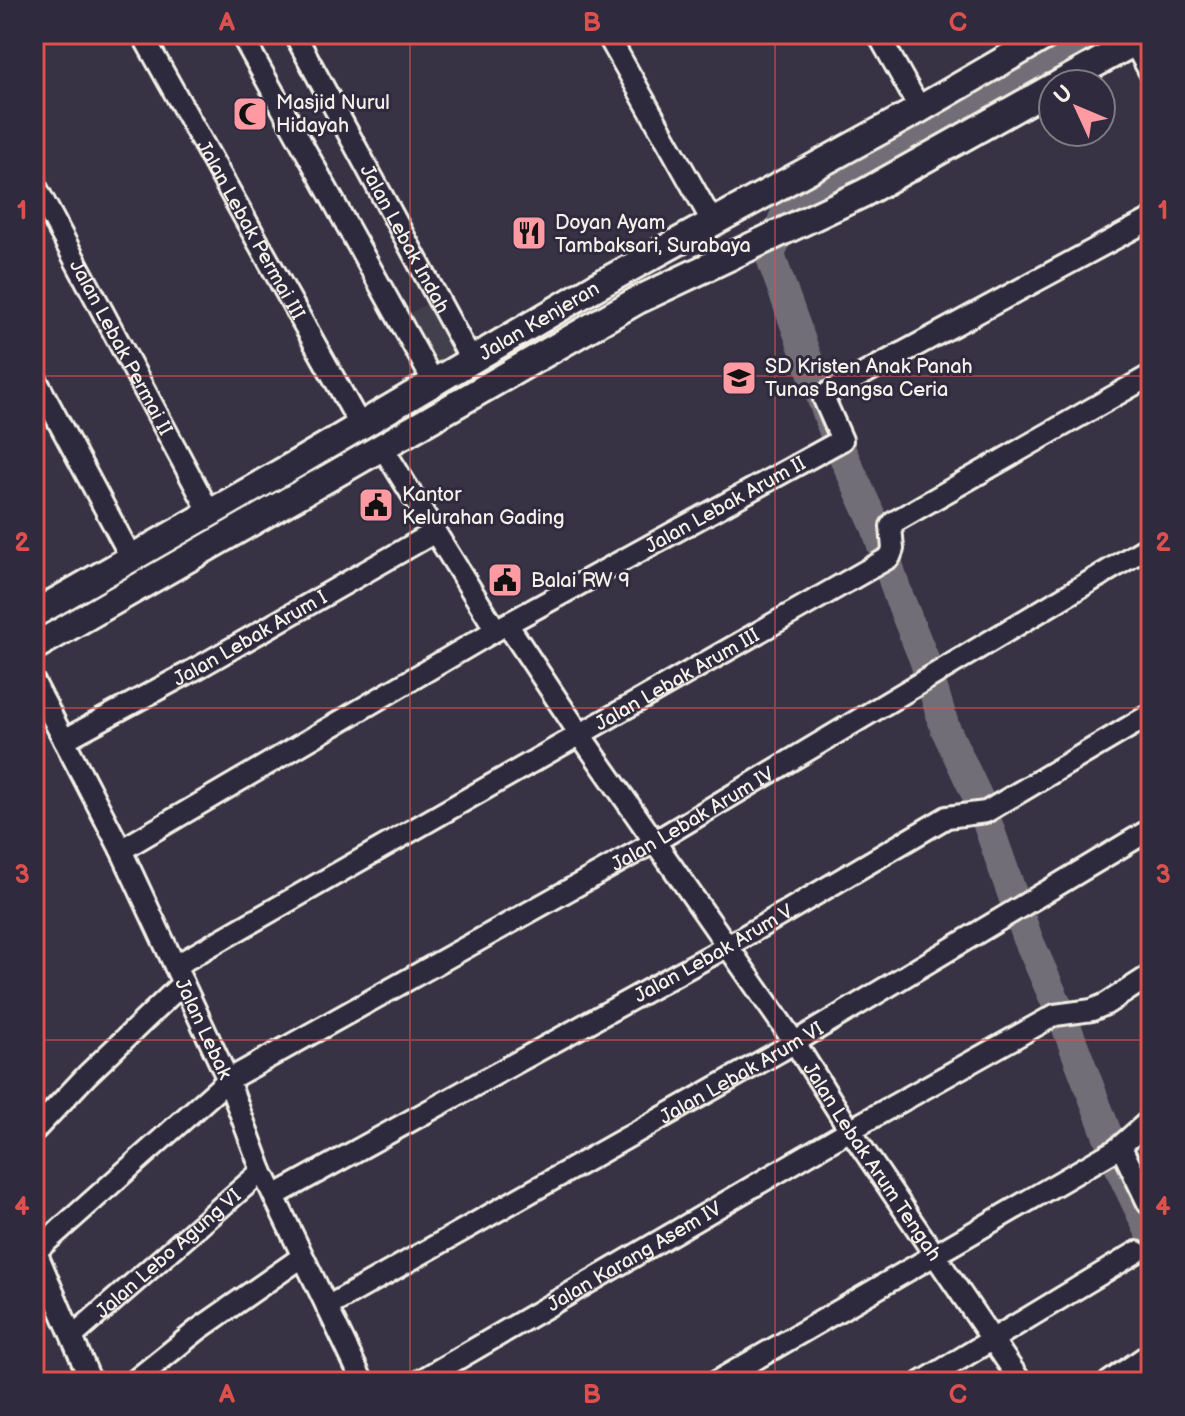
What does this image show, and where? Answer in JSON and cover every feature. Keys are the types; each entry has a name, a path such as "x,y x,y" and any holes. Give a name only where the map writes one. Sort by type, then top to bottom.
{"main road":[{"name":"Jalan Kenjeran","path":"35,611 132,559 712,221 920,109 1049,34"},
{"path":"1088,68 1141,38"},
{"name":"Jalan Kenjeran","path":"34,647 638,300 864,193 1037,96"},
{"path":"282,472 287,486 298,497"},
{"path":"249,491 258,502 262,517"}],"street":[{"name":"Jalan Lebak Permai III","path":"142,34 360,425"},
{"path":"241,34 433,381"},
{"name":"Jalan Lebak Indah","path":"300,34 300,44 471,360"},
{"path":"607,34 712,221"},
{"path":"878,34 920,109"},
{"path":"1141,38 1151,74"},
{"name":"Jalan Lebak Permai II","path":"34,183 210,513"},
{"name":"Jalan Lebak Arum II","path":"121,850 501,627 840,440 842,438 824,399 828,393 1151,219"},
{"name":"Jalan Lebak Arum III","path":"34,1131 179,975 885,560 892,553 891,526 894,522 1151,375"},
{"path":"34,376 132,559"},
{"name":"Jalan Lebak Arum Tengah","path":"383,448 435,532 795,1043 850,1130 1021,1382"},
{"name":"Jalan Lebak Arum I","path":"64,740 201,666 435,532"},
{"name":"Jalan Lebak Arum IV","path":"35,1249 228,1080 655,841 1151,545"},
{"name":"Jalan Lebak","path":"34,682 121,850 228,1080 262,1171 363,1382"},
{"name":"Jalan Lebak Arum V","path":"274,1196 726,947 947,817 983,812 1151,714"},
{"name":"Jalan Lebak Arum VI","path":"327,1307 795,1043 1151,829"},
{"path":"850,1130 1060,1014 1092,1010 1106,1004 1151,975"},
{"path":"716,1382 1115,1150 1151,1119"},
{"name":"Jalan Karang Asem IV","path":"418,1382 850,1130"},
{"path":"1115,1150 1151,1204"},
{"name":"Jalan Lebo Agung VI","path":"73,1336 262,1171"},
{"path":"35,1249 91,1382"},
{"path":"922,1382 1137,1252"},
{"path":"133,1382 199,1329 302,1257"},
{"path":"1109,1382 1151,1353"}],"shaded area":[{"path":"435,299 462,347 434,363 400,319"}],"waterway":[{"path":"1104,34 833,191 787,209 770,255 839,446 876,527 898,595 924,659 945,728 980,802 1028,939 1065,1023 1122,1173 1151,1234"}],"place":[{"name":"Masjid Nurul Hidayah","path":"250,114"},
{"name":"Doyan Ayam Tambaksari, Surabaya","path":"529,233"},
{"name":"SD Kristen Anak Panah Tunas Bangsa Ceria","path":"739,378"},
{"name":"Kantor Kelurahan Gading","path":"376,505"},
{"name":"Balai RW 9","path":"505,580"}]}
